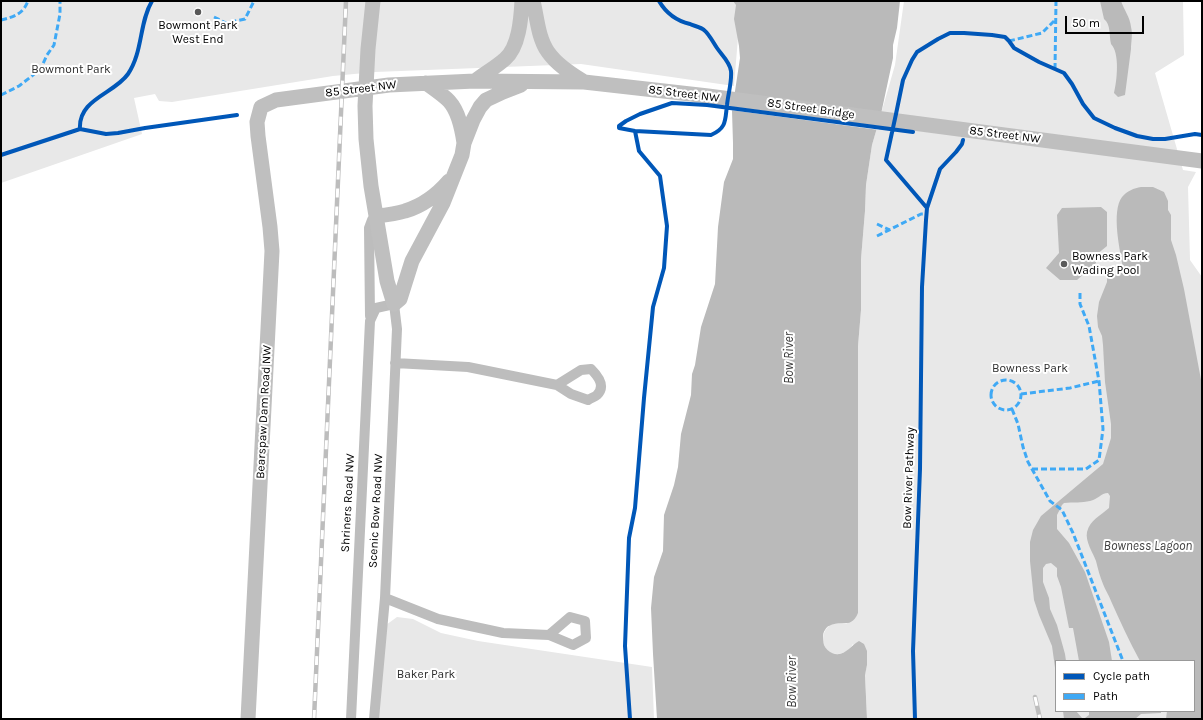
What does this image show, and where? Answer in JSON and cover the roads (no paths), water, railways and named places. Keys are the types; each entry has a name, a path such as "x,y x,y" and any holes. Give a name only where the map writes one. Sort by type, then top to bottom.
{"street":[{"path":"373,1 368,41 365,106 366,139 371,186 387,281 394,304"},
{"path":"475,81 506,58 516,42 522,11 522,1"},
{"path":"533,1 542,40 548,52 562,67 584,82"},
{"name":"85 Street NW","path":"261,107 276,100 389,85 475,81 584,82 708,96 1202,161"},
{"path":"370,321 376,308 394,304 400,299 412,261 443,203 462,155 464,143 480,107 486,100 531,82"},
{"path":"426,83 450,102 461,126 464,143"},
{"name":"Bearspaw Dam Road NW","path":"247,716 272,251 258,136 257,122 261,107"},
{"path":"376,216 405,211 422,204 439,192 453,177"},
{"name":"Shriners Road NW","path":"350,719 370,321 369,228 372,220 376,216"},
{"name":"Scenic Bow Road NW","path":"374,719 385,598 397,329 394,304"},
{"path":"395,363 468,367 557,385"},
{"path":"385,598 438,619 502,634 549,634"}],"water":[{"name":"Bow River","path":"733,1 900,1 897,28 893,45 893,58 881,114 872,145 866,185 861,259 861,310 858,346 858,613 849,623 838,623 828,626 823,637 826,649 836,654 847,651 859,641 864,644 867,651 865,675 867,719 657,719 651,608 654,577 663,551 664,515 678,467 681,434 691,395 692,374 695,365 701,327 715,284 718,227 724,182 733,159 732,111 740,58 734,19 736,5"},
{"path":"1100,1 1121,1 1128,17 1132,32 1125,95 1118,97 1114,93 1117,75 1116,54 1111,44 1109,27 1104,19"},
{"name":"Bowness Lagoon","path":"1153,187 1164,192 1168,201 1168,210 1171,215 1171,240 1184,289 1202,385 1202,719 1166,719 1167,712 1195,712 1195,660 1139,660 1104,586 1096,561 1088,543 1087,532 1090,524 1109,508 1110,496 1108,493 1090,501 1064,503 1057,515 1057,529 1069,543 1085,572 1109,642 1112,660 1079,660 1073,628 1069,628 1061,587 1057,576 1057,568 1051,563 1046,564 1043,568 1043,582 1049,598 1050,609 1057,625 1066,660 1055,660 1055,668 1052,646 1034,600 1030,561 1030,542 1033,530 1041,516 1103,464 1111,438 1111,424 1105,382 1102,336 1098,327 1097,316 1099,302 1107,282 1107,274 1109,273 1115,275 1123,268 1118,242 1117,212 1122,197 1133,189"},
{"path":"1101,207 1107,212 1107,246 1096,255 1096,263 1077,280 1060,280 1046,268 1059,253 1057,215 1062,208"},
{"path":"1063,712 1077,712 1082,718 1085,718 1089,715 1089,712 1161,712 1141,714 1135,719 1064,719"}],"railway":[{"path":"314,719 346,1"},
{"path":"1035,697 1040,719"}],"place":[{"name":"Bowmont Park West End","path":"198,12"},
{"name":"Bowness Park Wading Pool","path":"1064,264"}],"park label":[{"name":"Bowmont Park","path":"71,70"},
{"name":"Bowness Park","path":"1030,369"},
{"name":"Baker Park","path":"426,675"}]}
